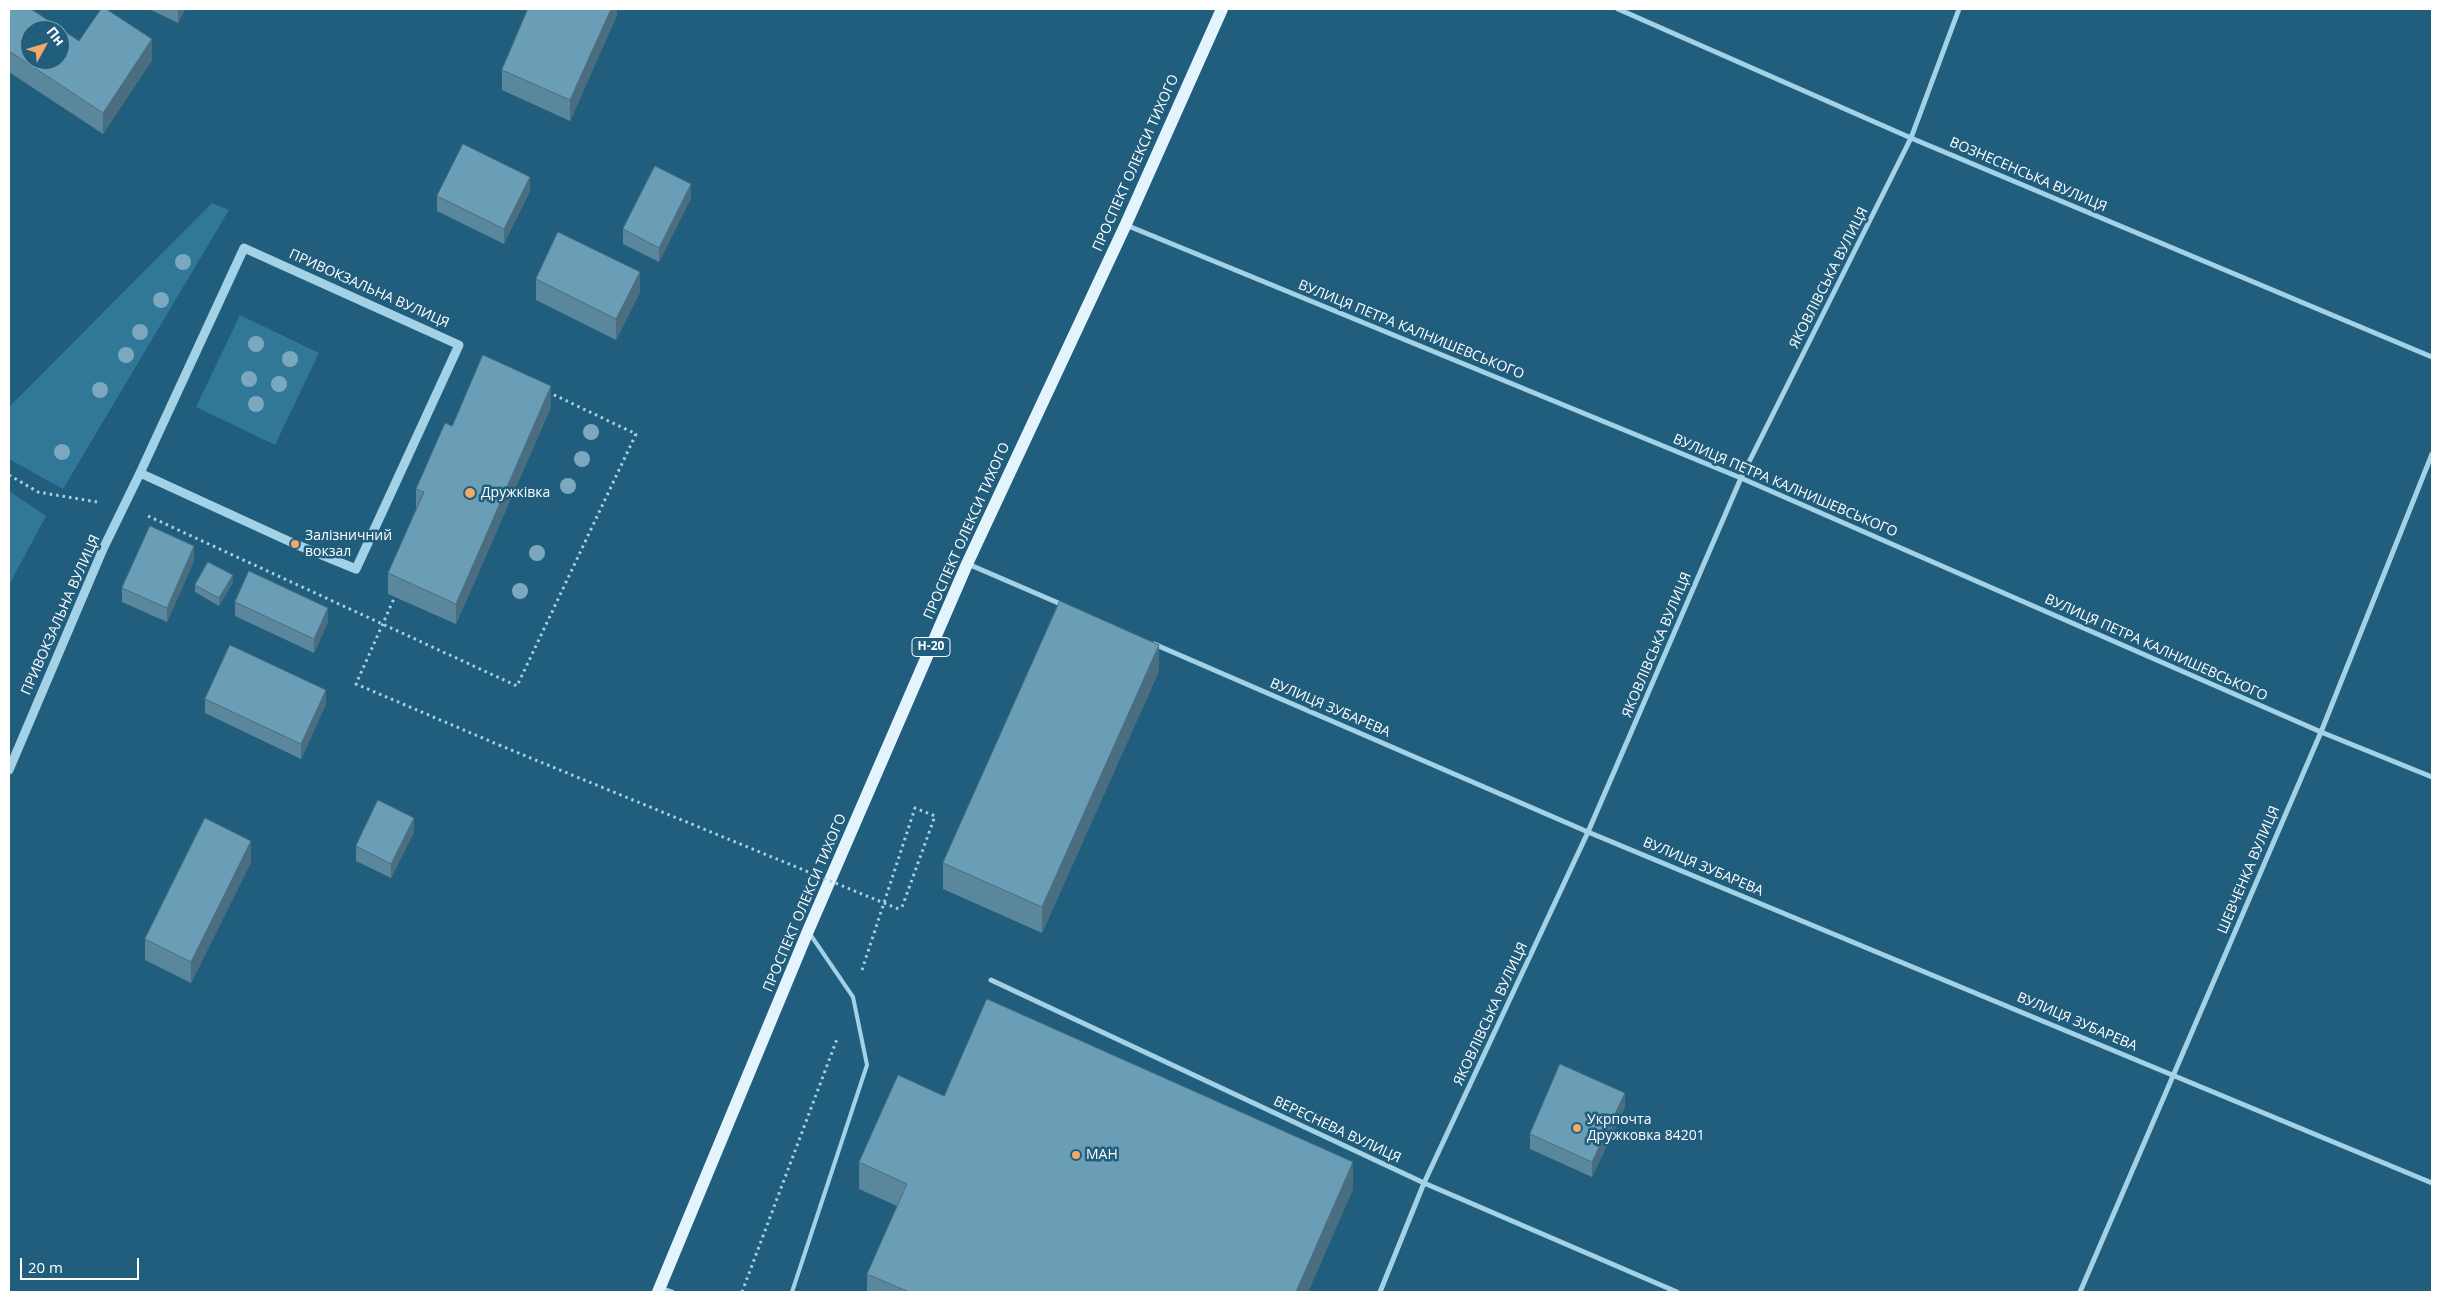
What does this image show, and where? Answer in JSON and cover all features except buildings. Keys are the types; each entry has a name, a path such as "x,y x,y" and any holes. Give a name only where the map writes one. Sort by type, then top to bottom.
{"main road":[{"name":"ПРОСПЕКТ ОЛЕКСИ ТИХОГО","path":"663,1291 808,931 967,564 1126,224 1222,9"}],"street":[{"name":"ВОЗНЕСЕНСЬКА ВУЛИЦЯ","path":"1618,9 1912,138 2432,357"},
{"name":"ЯКОВЛІВСЬКА ВУЛИЦЯ","path":"1380,1292 1424,1183 1588,832 1741,478 1912,138 1959,9"},
{"name":"ВУЛИЦЯ ПЕТРА КАЛНИШЕВСЬКОГО","path":"1126,224 1741,478 2321,732 2432,777"},
{"name":"ПРИВОКЗАЛЬНА ВУЛИЦЯ","path":"9,770 103,549 125,506 140,473 244,248 458,345 356,569 295,544 140,473"},
{"name":"ШЕВЧЕНКА ВУЛИЦЯ","path":"2080,1292 2321,732 2432,454"},
{"path":"967,564 1068,607"},
{"name":"ВУЛИЦЯ ЗУБАРЕВА","path":"1150,643 1588,832 2432,1183"},
{"name":"ВЕРЕСНЕВА ВУЛИЦЯ","path":"991,980 1424,1183 1676,1292"}],"lane":[{"path":"792,1292 867,1064 853,997 808,931"}],"path":[{"path":"9,475 38,492 125,506 517,686 636,434 546,391"},
{"path":"398,589 356,684 499,745 901,910 935,816 916,808 853,997 742,1292"}],"shaded area":[{"path":"212,203 229,210 63,489 9,459 9,407"},
{"path":"240,315 319,353 275,445 196,407"},
{"path":"9,491 46,516 9,585"}],"place":[{"name":"Дружківка","path":"470,493"},
{"name":"Залізничний вокзал","path":"295,544"},
{"name":"Укрпочта Дружковка 84201","path":"1577,1128"},
{"name":"МАН","path":"1076,1155"}]}
